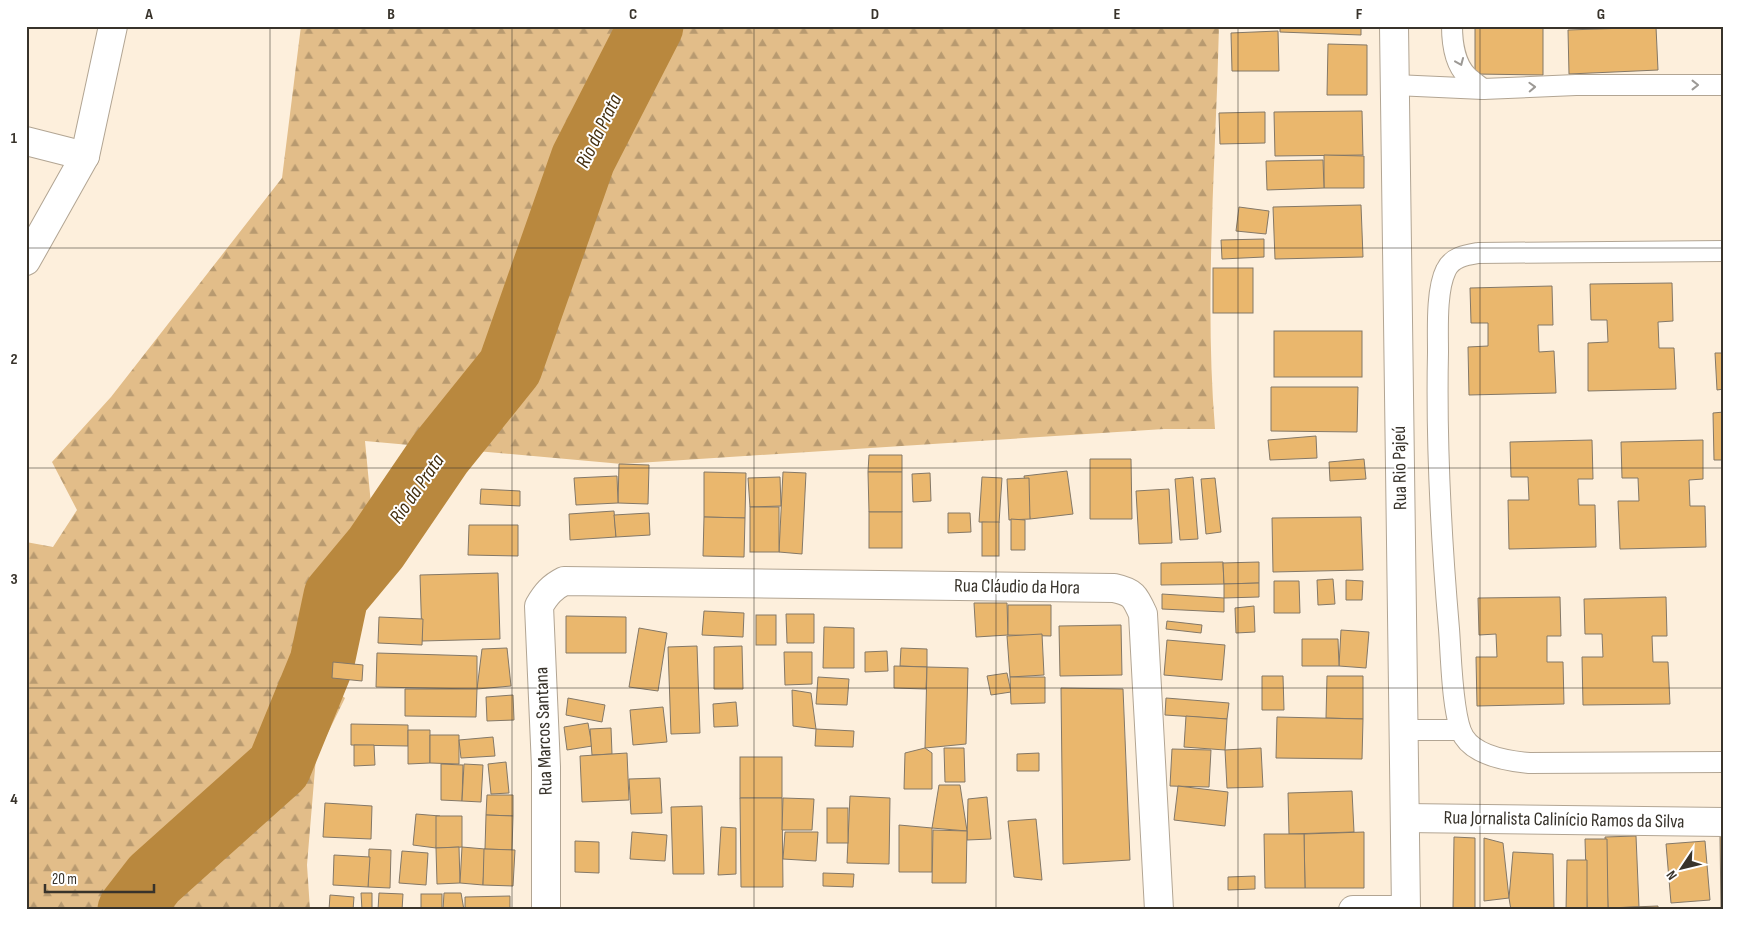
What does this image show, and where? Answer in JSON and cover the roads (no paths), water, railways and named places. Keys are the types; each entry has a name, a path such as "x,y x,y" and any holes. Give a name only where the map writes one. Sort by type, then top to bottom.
{"street":[{"path":"26,261 85,156 112,26"},
{"name":"Rua Rio Pajeú","path":"1394,26 1406,910"},
{"path":"26,142 85,156"},
{"name":"Rua Marcos Santana","path":"546,910 546,767 539,606 545,595 554,586 564,581 582,581"},
{"name":"Rua Cláudio da Hora","path":"582,581 1104,588 1127,591 1136,598 1142,614 1159,910"},
{"name":"Rua Jornalista Calinício Ramos da Silva","path":"1405,818 1724,822"},
{"path":"1353,910 1406,910"}],"lane":[{"path":"1452,26 1452,41 1459,62 1466,75 1484,89"},
{"path":"1395,85 1484,89 1724,85"},
{"path":"1724,251 1478,254 1458,258 1447,268 1441,289 1438,326 1437,403 1440,524 1453,681 1460,730 1467,741 1488,755 1522,762 1724,762"},
{"path":"1404,730 1460,730"}],"waterway":[{"name":"Rio da Prata","path":"130,910 154,879 279,767 322,662 336,596 376,548 440,454 510,367 583,159 651,26"}]}
